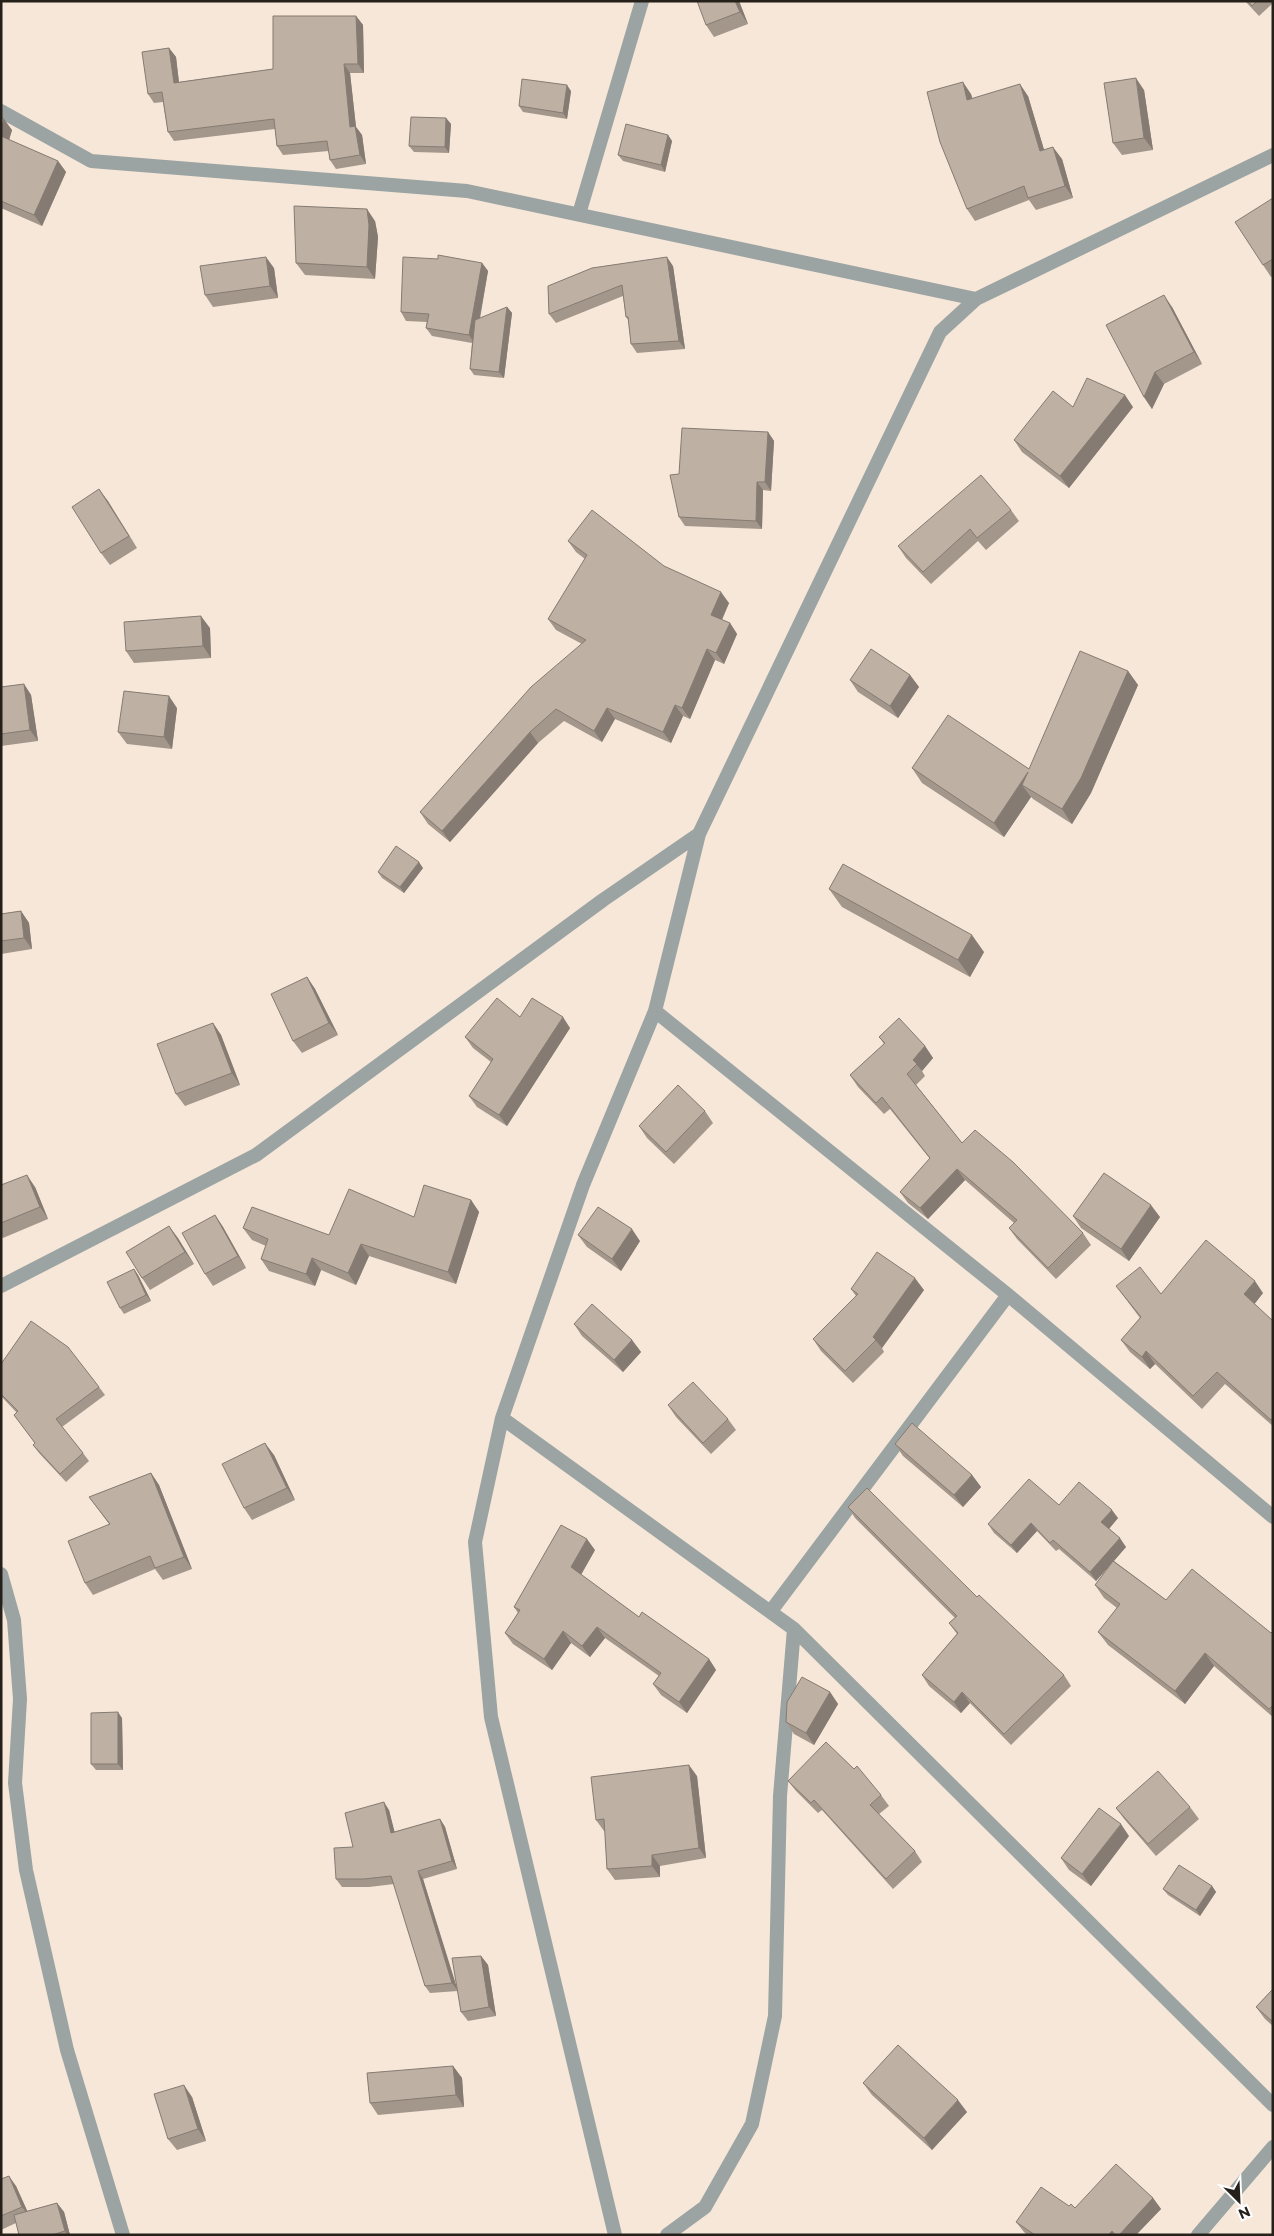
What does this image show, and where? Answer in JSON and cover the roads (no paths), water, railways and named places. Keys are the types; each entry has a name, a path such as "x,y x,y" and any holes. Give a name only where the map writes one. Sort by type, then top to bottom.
{"street":[{"path":"579,214 642,1"},
{"path":"1,111 91,161 467,191 976,300"},
{"path":"615,2235 491,1717 474,1542 502,1418 583,1185 655,1011 699,834 940,332 976,300 1273,155"},
{"path":"1,1286 256,1154 603,900 699,834"},
{"path":"655,1011 1008,1295 1273,1517"},
{"path":"771,1611 1008,1295"},
{"path":"502,1418 794,1629 1273,2105"},
{"path":"1,1574 14,1620 20,1699 14,1783 26,1870 67,2050 123,2235"},
{"path":"667,2235 705,2207 752,2124 775,2016 780,1796 794,1629"},
{"path":"1198,2235 1273,2147"}]}
